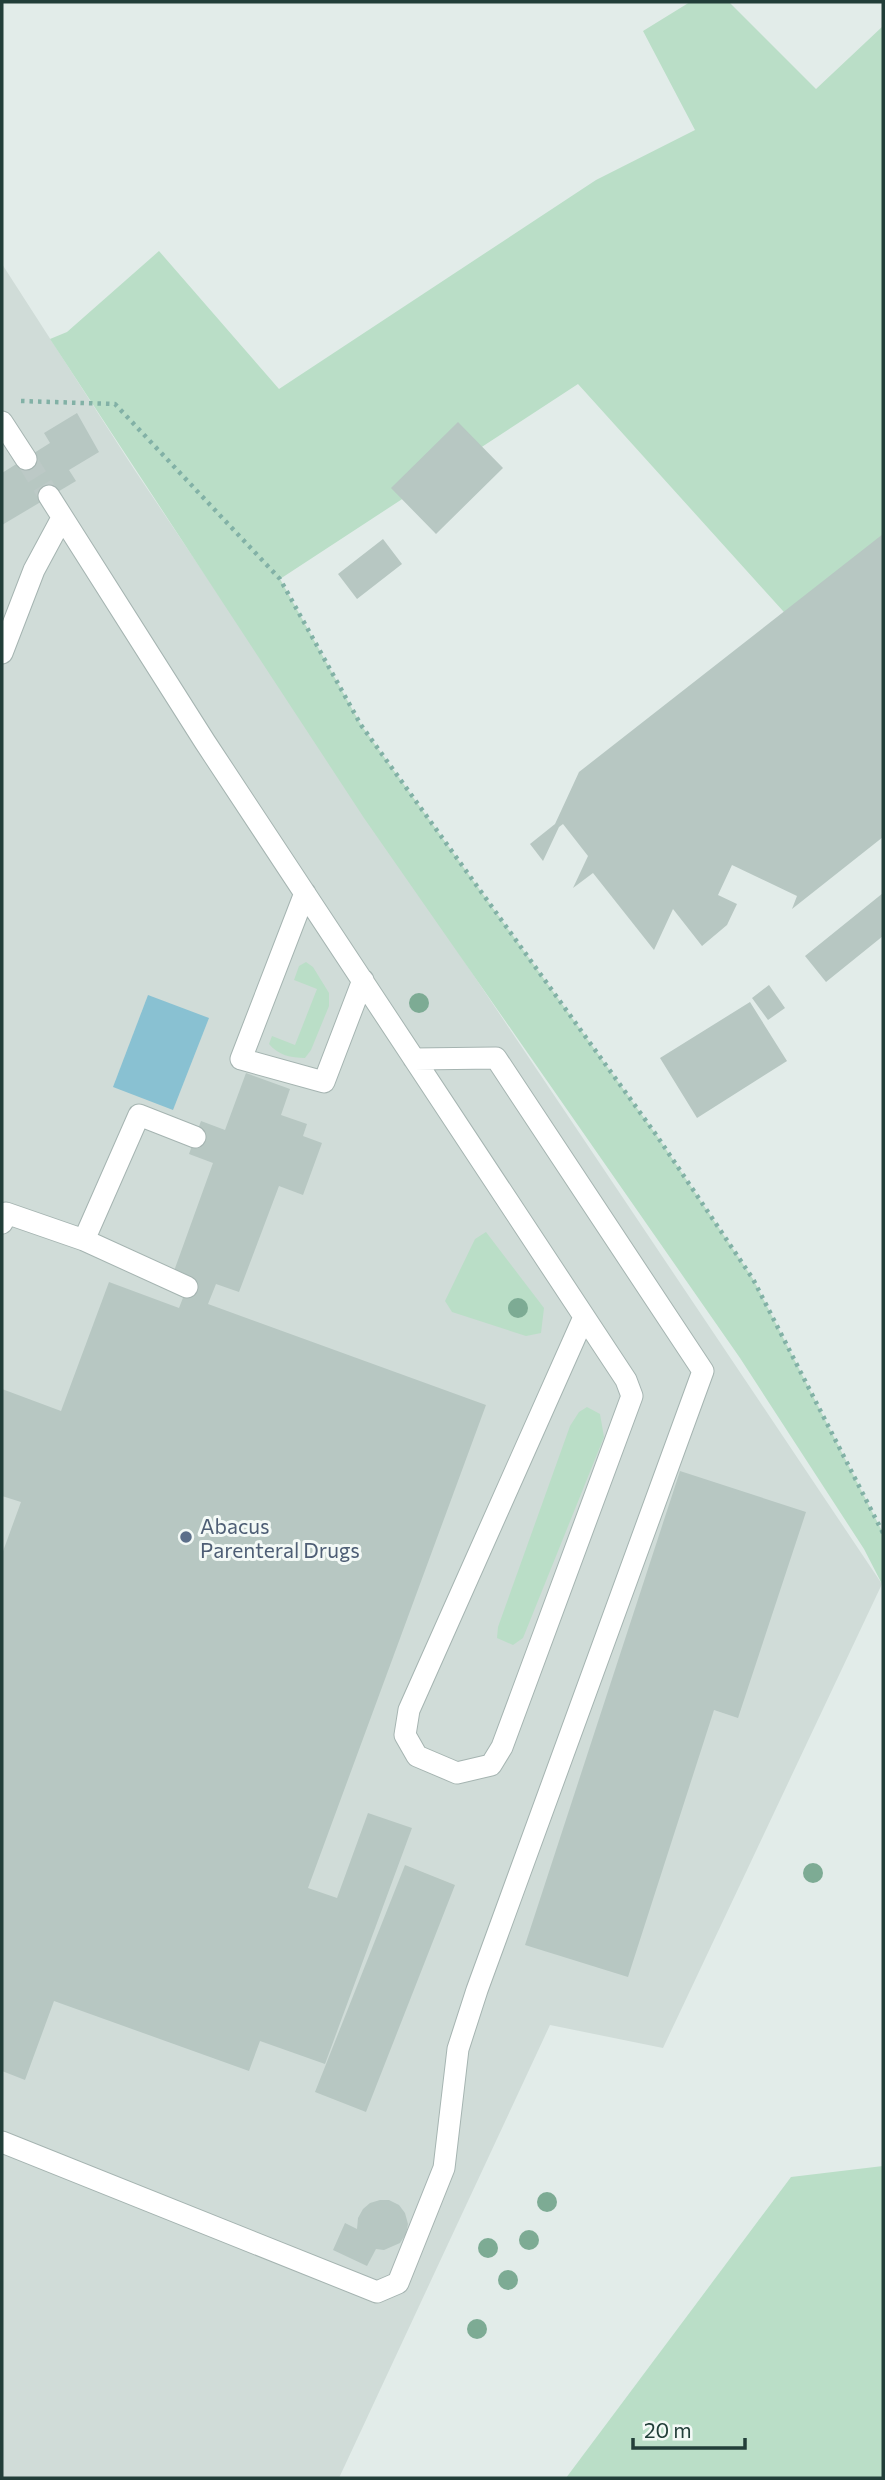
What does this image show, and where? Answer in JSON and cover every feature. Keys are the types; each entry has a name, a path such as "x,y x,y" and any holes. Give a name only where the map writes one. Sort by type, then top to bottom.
{"lane":[{"path":"2,422 26,458"},
{"path":"50,496 305,893 626,1380 632,1396 502,1747 491,1765 457,1773 416,1756 405,1735 409,1710 584,1317"},
{"path":"2,653 34,570 62,518"},
{"path":"305,893 242,1059 324,1082 363,980"},
{"path":"2,2142 377,2292 398,2283 444,2168 458,2049 477,1990 704,1371 496,1058 414,1059"},
{"path":"84,1240 139,1115 195,1137"},
{"path":"2,1223 6,1213 84,1240 187,1287"}],"path":[{"path":"14,401 115,404 280,579 361,725 649,1125 753,1279 883,1533"}],"shaded area":[{"path":"2,264 134,469 882,1584 663,2048 550,2025 339,2478 2,2478"}],"green space":[{"path":"690,2 729,2 816,89 883,26 883,581 811,642 578,384 280,579 361,725 657,1136 753,1279 883,1533 882,1584 864,1549 740,1358 364,818 50,339 67,332 159,251 279,389 596,180 695,130 643,31"},
{"path":"306,962 313,967 329,993 329,1006 311,1050 305,1058 300,1058 281,1053 269,1044 272,1036 295,1045 317,989 294,980 299,966"},
{"path":"486,1232 544,1308 541,1333 526,1336 452,1312 445,1301 475,1239"},
{"path":"587,1407 600,1414 604,1437 523,1638 513,1645 497,1638 498,1627 570,1426 579,1412"},
{"path":"883,2166 883,2478 566,2478 791,2177"}],"water":[{"path":"148,995 209,1018 173,1110 113,1087"}],"building":[{"path":"77,413 99,452 69,470 76,481 2,525 2,473 50,443 44,433"},
{"path":"458,422 503,468 436,534 391,488"},
{"path":"883,534 883,837 792,909 797,896 732,865 718,895 737,904 727,925 702,946 673,909 654,950 593,873 573,888 588,856 563,824 543,861 530,844 555,824 579,772"},
{"path":"383,539 402,564 357,599 338,574"},
{"path":"883,893 883,936 826,982 805,956"},
{"path":"769,985 785,1008 768,1020 752,998"},
{"path":"750,1002 787,1061 697,1118 660,1058"},
{"path":"246,1073 290,1089 281,1115 307,1124 303,1136 322,1143 303,1195 279,1186 239,1292 216,1284 208,1304 486,1405 308,1888 337,1898 368,1813 412,1828 325,2064 260,2041 249,2071 54,2001 25,2080 2,2071 2,1554 21,1502 2,1496 2,1389 61,1411 109,1282 179,1308 191,1277 174,1271 213,1163 189,1154 201,1121 225,1130"},
{"path":"680,1471 806,1512 738,1718 714,1710 628,1977 525,1945"},
{"path":"405,1865 455,1885 366,2112 315,2092"},
{"path":"380,2200 389,2200 399,2205 405,2213 408,2224 400,2243 384,2250 376,2249 367,2266 333,2250 345,2223 357,2229 358,2218 363,2209"}],"tunnel":[{"path":"26,459 49,496"}],"place":[{"name":"Abacus Parenteral Drugs","path":"186,1537"}]}
